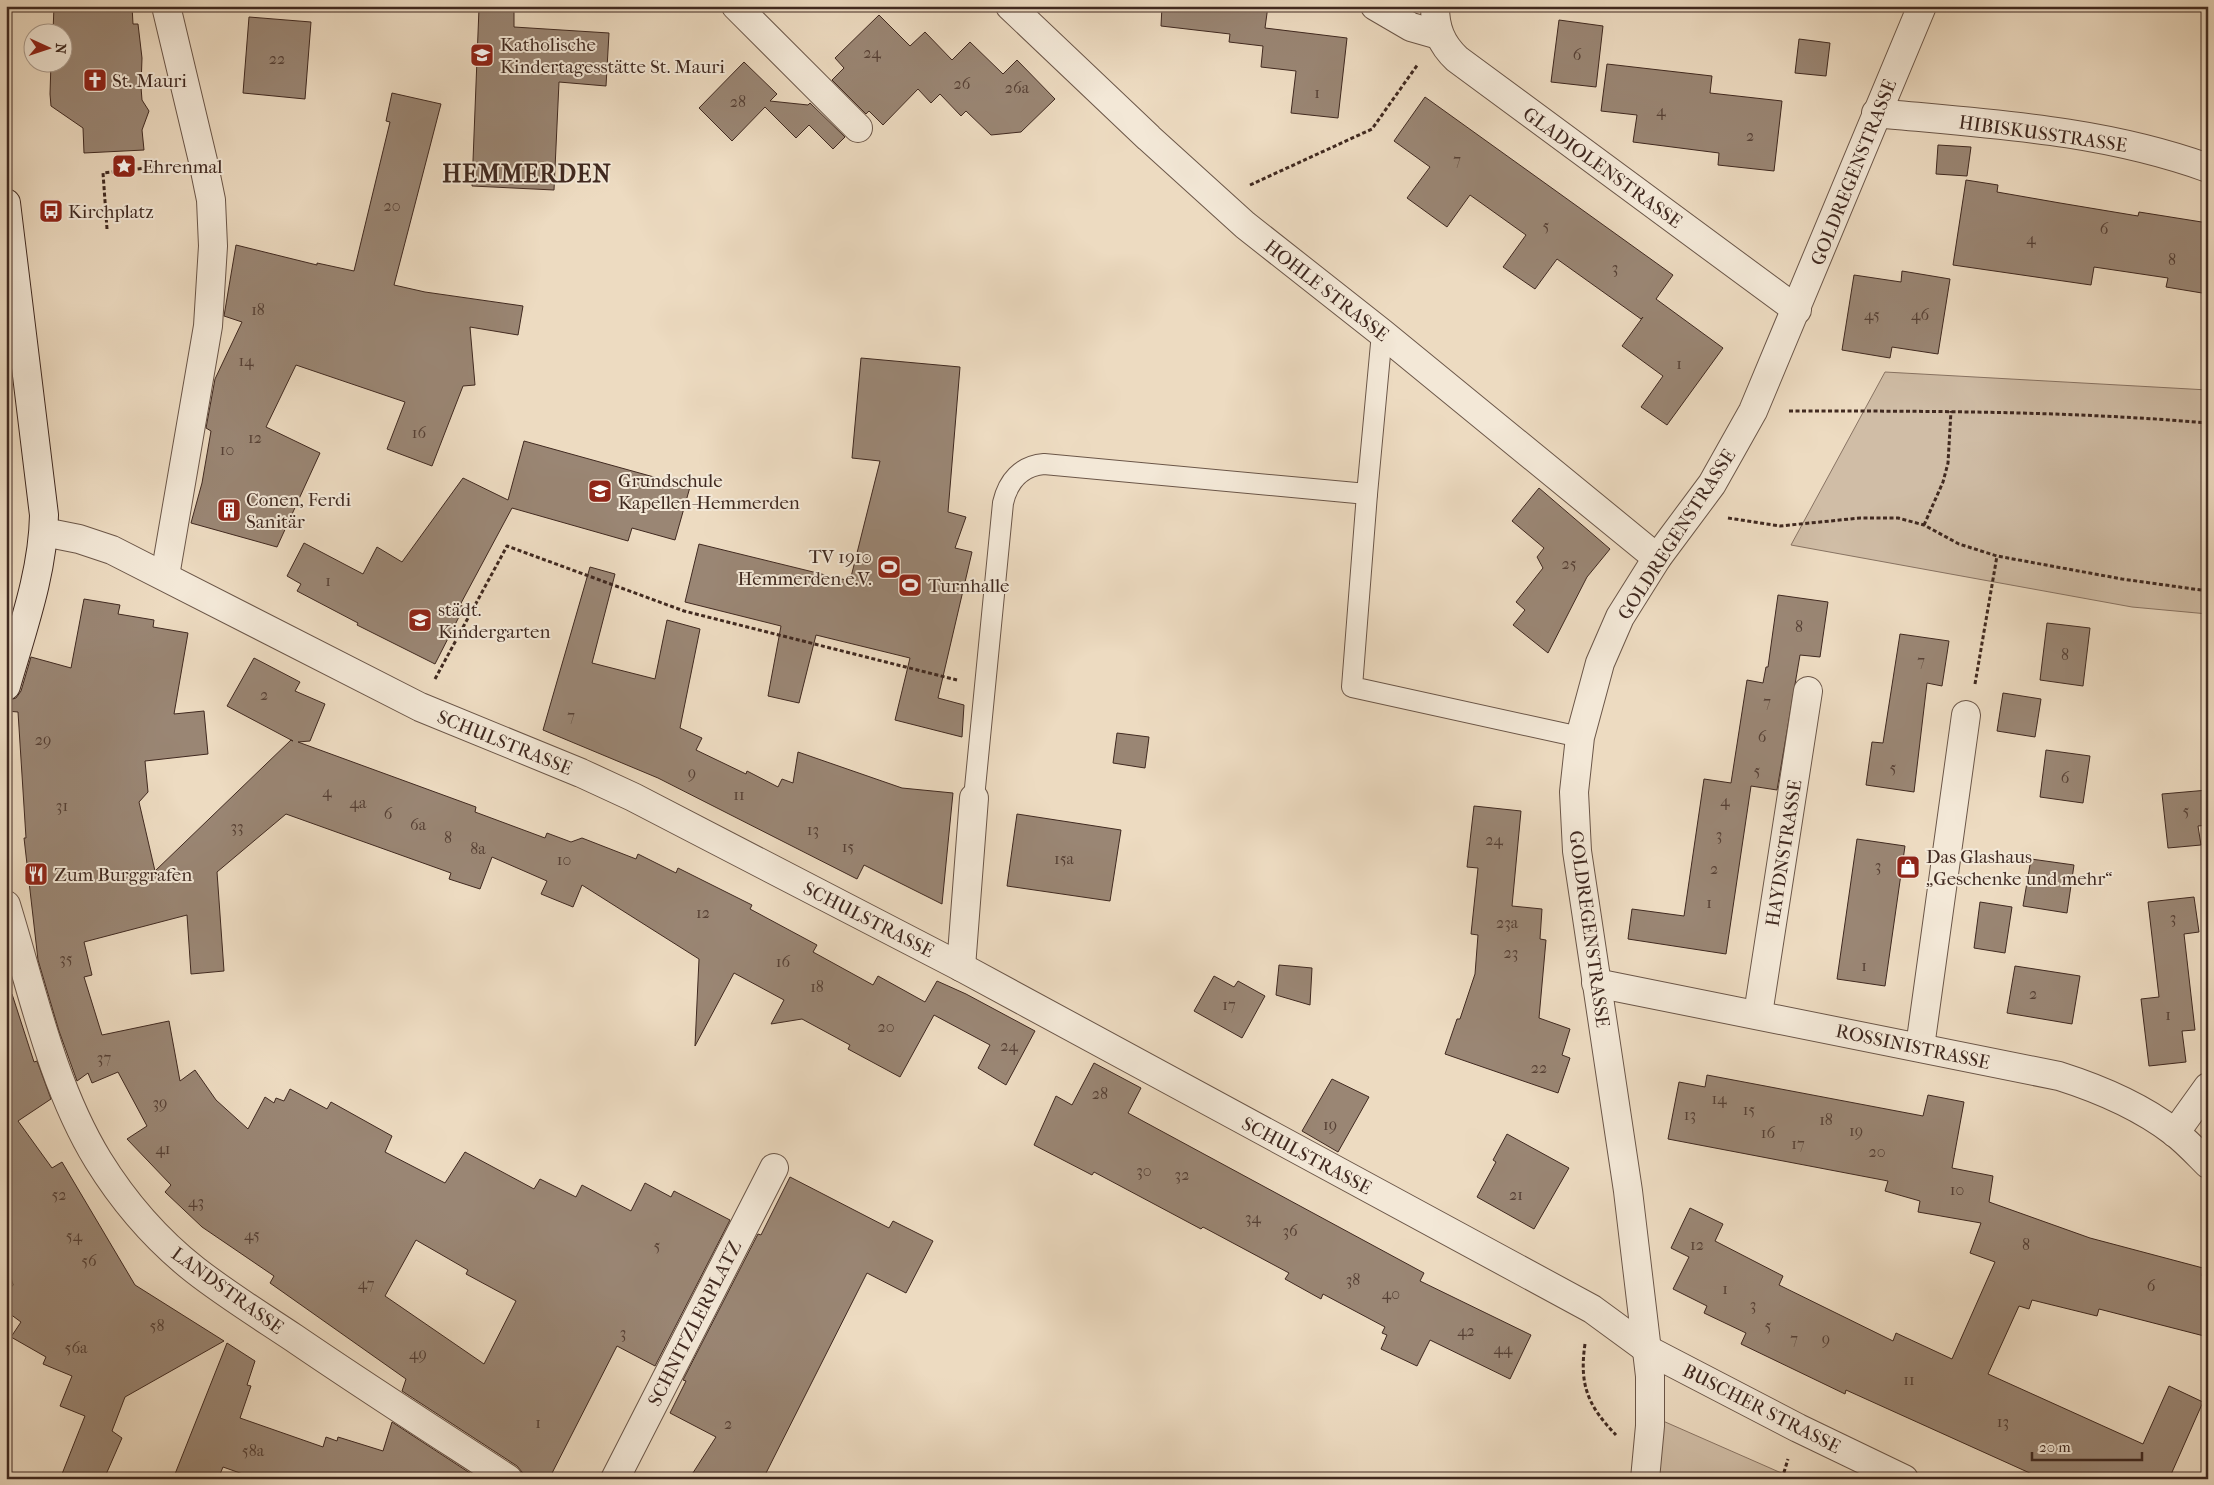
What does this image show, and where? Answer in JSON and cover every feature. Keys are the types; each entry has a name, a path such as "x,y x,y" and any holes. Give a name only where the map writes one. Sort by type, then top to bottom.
{"street":[{"path":"165,576 203,357 210,298 213,223 204,161 166,6"},
{"path":"736,6 858,128"},
{"name":"HOHLE STRASSE","path":"1010,6 1217,200 1657,558"},
{"path":"1375,6 1411,27 1439,35"},
{"name":"GLADIOLENSTRASSE","path":"1435,6 1439,35 1442,42 1457,59 1797,310"},
{"name":"GOLDREGENSTRASSE","path":"1646,1473 1650,1401 1648,1350 1628,1191 1576,841 1574,792 1580,737 1592,687 1609,640 1633,595 1657,558 1695,508 1727,459 1753,410 1797,310 1876,113 1922,6"},
{"name":"HIBISKUSSTRASSE","path":"1876,113 2085,135 2157,151 2208,168"},
{"path":"6,203 43,497 44,532 36,580 6,686"},
{"name":"SCHULSTRASSE","path":"44,532 96,544 165,576 420,707 608,785 960,967 1592,1309 1648,1350"},
{"name":"HAYDNSTRASSE","path":"1758,1014 1808,691"},
{"path":"1920,1047 1966,715"},
{"name":"SCHULSTRASSE","path":"960,967 974,798"},
{"name":"LANDSTRASSE","path":"6,905 55,1068 69,1103 98,1159 116,1187 148,1226 196,1271 339,1369 508,1479"},
{"name":"ROSSINISTRASSE","path":"1596,983 1758,1014 2059,1076 2078,1082 2136,1108 2175,1133 2208,1164"},
{"path":"2175,1133 2208,1087"},
{"name":"SCHNITZLERPLATZ","path":"615,1479 774,1168"},
{"name":"BUSCHER STRASSE","path":"1648,1350 1798,1428 1904,1479"}],"lane":[{"path":"1382,333 1352,688 1580,737"},
{"path":"974,798 1002,502 1013,479 1025,469 1044,464 1367,494"}],"path":[{"path":"1217,200 1372,129 1439,35"},
{"path":"107,229 103,173 204,161"},
{"path":"1753,410 2069,413 2208,423"},
{"path":"1924,526 1943,482 1948,463 1951,411"},
{"path":"1695,508 1739,520 1780,526 1874,517 1898,518 1924,526 1959,544 1997,556 2122,579 2208,591"},
{"path":"420,707 507,546 684,611 984,687"},
{"path":"1966,715 1978,672 1997,556"},
{"path":"1592,1309 1584,1350 1583,1376 1587,1395 1598,1416 1646,1473"}],"shaded area":[{"path":"1885,372 2208,390 2208,614 2132,607 1791,545"},
{"path":"1663,1421 1795,1479 1657,1479"}],"building":[{"name":"St. Mauri","path":"54,6 132,6 133,24 138,24 142,58 142,100 149,111 142,130 144,150 84,153 83,128 51,106 51,72 72,72 72,22 53,22"},
{"path":"1162,6 1268,6 1265,28 1347,38 1338,118 1291,113 1296,71 1261,67 1263,46 1229,42 1230,34 1161,26"},
{"path":"479,8 514,10 514,27 609,33 606,86 559,82 554,190 472,186"},
{"path":"879,15 910,46 925,32 952,60 970,42 1003,74 1017,60 1055,99 1021,132 991,135 966,111 961,116 940,94 931,103 918,89 883,125 869,111 866,114 832,80 844,68 835,58"},
{"path":"249,17 311,22 305,99 243,93"},
{"path":"1559,20 1603,26 1596,87 1551,82"},
{"path":"1799,39 1830,43 1826,76 1795,73"},
{"path":"744,62 777,94 770,101 808,105 810,103 845,137 833,149 809,125 796,138 765,107 732,141 699,108"},
{"path":"1607,64 1712,76 1710,93 1782,101 1774,171 1718,165 1719,153 1633,142 1637,115 1601,111"},
{"path":"392,93 441,104 394,285 425,292 523,306 518,335 470,327 475,385 463,386 432,466 387,449 405,402 296,365 266,427 320,453 277,547 191,523 202,483 211,431 206,428 215,379 242,322 224,316 236,245 317,265 317,263 354,271 390,122 386,121"},
{"path":"1425,97 1673,275 1656,299 1723,348 1667,425 1641,407 1663,376 1622,346 1643,317 1641,319 1557,259 1535,289 1503,267 1526,235 1470,195 1447,227 1407,198 1430,167 1394,141"},
{"path":"1938,145 1971,147 1967,176 1936,174"},
{"path":"1966,180 1998,185 1997,192 2138,216 2139,212 2208,223 2208,294 2166,287 2168,278 2094,267 2091,285 1953,265"},
{"path":"1902,271 1950,279 1938,354 1892,347 1890,358 1842,350 1854,275 1901,282"},
{"path":"861,358 960,367 948,512 966,517 955,548 972,552 938,698 964,705 962,737 895,720 910,658 816,635 799,703 768,696 781,626 685,602 699,544 850,581 880,461 852,458"},
{"path":"524,441 690,487 675,540 632,528 628,541 512,508 460,605 464,607 435,664 357,625 358,623 297,591 301,584 287,576 304,543 363,574 377,547 402,562 463,478 508,500"},
{"path":"1539,488 1610,549 1587,577 1548,653 1513,625 1525,610 1516,602 1543,568 1537,557 1544,548 1512,521"},
{"path":"590,567 615,574 592,663 655,679 667,620 700,629 680,728 702,738 696,750 746,774 747,771 778,787 782,779 793,783 798,752 902,788 953,793 942,904 864,865 857,879 658,778 543,730"},
{"path":"1778,595 1828,602 1820,657 1800,655 1777,790 1751,786 1726,954 1628,939 1632,909 1684,916 1704,779 1731,783 1747,680 1763,683 1766,667 1768,667"},
{"path":"84,599 120,605 118,614 154,620 153,627 188,633 174,714 204,711 208,754 145,761 148,792 139,802 155,871 291,740 293,741 227,706 254,658 300,682 295,691 325,704 310,741 298,742 476,807 475,812 545,838 547,833 571,842 582,838 636,859 638,854 676,873 678,868 752,905 750,909 817,945 813,952 873,985 878,976 925,1002 937,981 966,994 1035,1031 1006,1085 978,1068 990,1045 934,1015 900,1077 848,1049 850,1045 802,1019 771,1024 784,1000 734,973 695,1046 699,959 582,885 573,907 541,894 547,881 492,857 480,889 449,879 451,873 286,814 217,872 224,971 191,974 187,915 84,942 92,975 84,977 102,1035 169,1021 180,1081 195,1070 216,1100 248,1129 265,1097 274,1103 276,1098 284,1101 290,1089 327,1109 331,1102 392,1136 385,1152 445,1183 465,1152 534,1189 540,1179 576,1197 582,1185 631,1211 645,1183 671,1197 674,1191 730,1220 655,1366 617,1346 549,1479 523,1479 522,1472 517,1466 402,1391 406,1379 270,1283 274,1276 202,1227 165,1192 171,1185 127,1139 147,1126 118,1072 92,1083 88,1073 77,1081 59,1031 38,960 24,838 26,838 18,712 6,711 6,701 16,698 21,691 31,657 71,668","holes":["416,1240 468,1270 466,1274 516,1301 484,1364 385,1296"]},
{"path":"2047,623 2090,628 2083,686 2040,680"},
{"path":"1900,634 1949,641 1942,686 1927,683 1914,792 1866,785 1872,742 1883,743"},
{"path":"2003,693 2041,699 2035,737 1997,731"},
{"path":"1117,733 1149,737 1145,768 1113,763"},
{"path":"2046,750 2090,756 2083,803 2040,797"},
{"path":"2208,790 2208,825 2198,826 2201,845 2168,848 2162,794"},
{"path":"1474,806 1521,811 1512,906 1542,909 1540,939 1546,940 1539,1018 1570,1029 1562,1055 1570,1058 1558,1093 1445,1054 1457,1019 1460,1019 1475,974 1478,935 1471,934 1478,868 1467,867"},
{"path":"1017,814 1121,830 1110,901 1007,886"},
{"path":"1857,839 1905,846 1885,986 1837,979"},
{"path":"2031,859 2074,865 2067,913 2023,906"},
{"path":"2194,897 2199,932 2184,934 2195,1030 2182,1031 2186,1062 2149,1066 2141,999 2159,997 2148,902"},
{"path":"1980,902 2012,907 2005,953 1974,948"},
{"path":"1279,965 1312,968 1310,1005 1276,995"},
{"path":"2015,966 2080,976 2072,1024 2007,1013"},
{"path":"1214,976 1234,987 1238,981 1265,996 1242,1038 1194,1011"},
{"path":"12,994 34,1062 37,1061 51,1099 18,1121 52,1168 62,1162 135,1285 224,1341 125,1397 112,1431 122,1438 104,1479 60,1479 85,1416 60,1406 72,1376 43,1364 46,1357 11,1337 21,1322 6,1311 6,1294 13,1285 6,1258 6,995"},
{"path":"1094,1063 1141,1088 1128,1113 1424,1273 1420,1281 1531,1335 1510,1379 1430,1340 1417,1366 1381,1349 1387,1335 1382,1333 1385,1327 1323,1294 1321,1299 1285,1279 1289,1273 1203,1227 1201,1229 1094,1172 1092,1175 1034,1145 1056,1096 1072,1105"},
{"path":"1707,1075 1923,1116 1928,1095 1964,1102 1952,1168 1993,1176 1989,1202 2090,1238 2203,1268 2202,1276 2208,1278 2208,1337 2099,1309 2097,1316 2032,1300 2029,1309 2019,1306 1988,1374 2143,1444 2169,1386 2203,1402 2169,1479 2043,1479 1846,1390 1845,1394 1741,1344 1746,1333 1704,1313 1707,1306 1673,1289 1689,1257 1671,1248 1690,1208 1723,1224 1715,1241 1783,1276 1779,1285 1893,1341 1896,1333 1952,1359 1995,1262 1970,1253 1981,1223 1918,1212 1920,1201 1885,1191 1888,1181 1668,1139 1679,1082 1705,1087"},
{"path":"1332,1079 1369,1097 1338,1152 1302,1131"},
{"path":"1507,1134 1569,1168 1534,1229 1477,1197 1496,1162 1493,1160"},
{"path":"790,1177 889,1228 893,1221 933,1241 906,1293 867,1273 763,1479 689,1479 716,1437 670,1413 686,1381 683,1380 758,1234 761,1235"},
{"path":"227,1343 255,1361 247,1385 251,1386 240,1418 323,1447 326,1437 337,1441 338,1437 383,1451 392,1422 479,1479 257,1479 223,1467 218,1479 173,1479"}],"place":[{"name":"Katholische Kindertagesstätte St. Mauri","path":"482,55"},
{"name":"St. Mauri","path":"95,80"},
{"name":"Ehrenmal","path":"124,166"},
{"name":"Kirchplatz","path":"51,211"},
{"name":"Grundschule Kapellen-Hemmerden","path":"600,491"},
{"name":"Conen, Ferdi Sanitär","path":"229,510"},
{"name":"TV 1910 Hemmerden e.V.","path":"889,567"},
{"name":"Turnhalle","path":"910,585"},
{"name":"städt. Kindergarten","path":"420,620"},
{"name":"Das Glashaus „Geschenke und mehr“","path":"1908,867"},
{"name":"Zum Burggrafen","path":"36,874"}],"district":[{"name":"HEMMERDEN","path":"527,174"}]}
